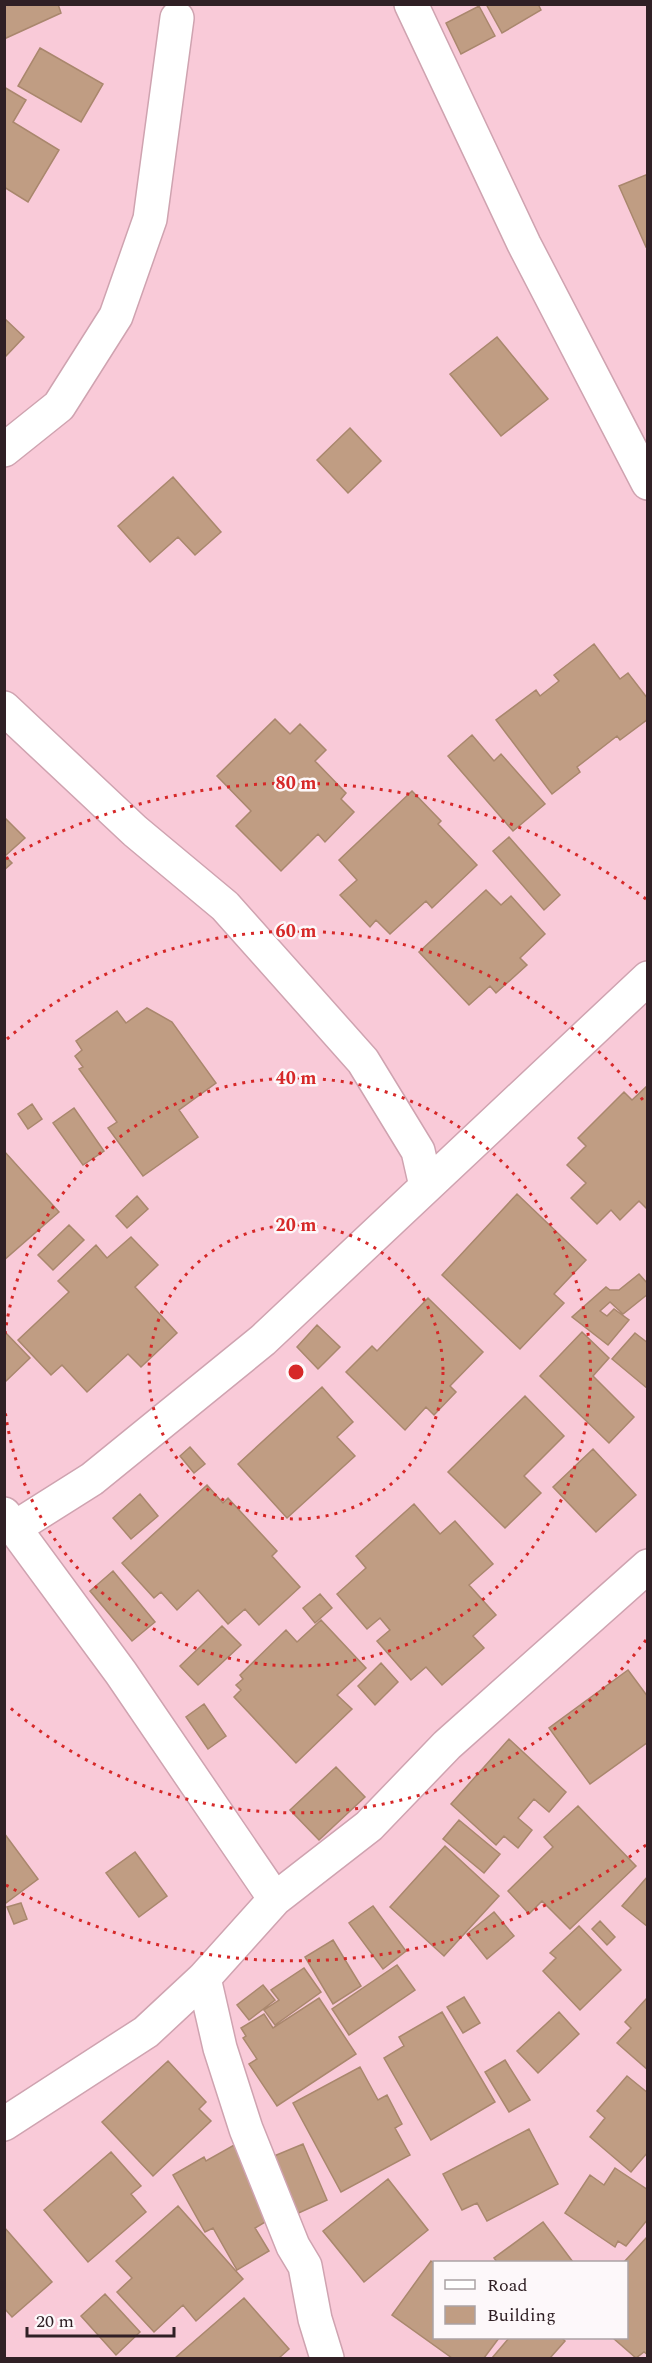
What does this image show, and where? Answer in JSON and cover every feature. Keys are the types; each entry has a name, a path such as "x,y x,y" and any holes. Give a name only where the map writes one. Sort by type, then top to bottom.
{"street":[{"path":"411,4 524,244 648,483"},
{"path":"4,450 59,406 116,316 150,219 177,18"},
{"path":"4,708 135,831 225,906 363,1061 418,1152 426,1186"},
{"path":"275,1899 128,1683 10,1520 92,1479 263,1340 648,978"},
{"path":"4,2124 146,2032 204,1978 275,1899 369,1826 447,1745 648,1566"},
{"path":"204,1978 220,2048 246,2129 289,2235 305,2266 327,2358"}],"building":[{"path":"4,4 58,4 61,13 4,39"},
{"path":"486,4 538,4 541,10 502,33"},
{"path":"479,6 495,36 461,54 446,23"},
{"path":"40,48 103,84 81,122 18,86"},
{"path":"4,87 26,100 13,122 59,150 28,202 4,187"},
{"path":"648,174 648,246 646,247 619,186"},
{"path":"4,318 24,337 4,358"},
{"path":"497,337 548,399 501,436 450,374"},
{"path":"350,428 381,461 348,493 317,460"},
{"path":"173,477 221,532 195,555 178,537 150,562 118,526"},
{"path":"594,644 620,679 628,673 648,699 648,719 620,740 617,736 577,767 580,772 552,794 496,720 536,690 540,696 559,681 554,675"},
{"path":"275,719 290,734 300,724 326,750 315,761 346,793 341,799 354,812 325,842 318,834 281,871 236,826 251,811 217,776"},
{"path":"472,735 494,761 501,754 545,804 513,831 448,756"},
{"path":"412,791 441,821 438,824 477,865 432,908 426,901 390,934 376,920 370,927 340,895 357,880 339,860"},
{"path":"4,817 25,838 5,856 12,863 4,870"},
{"path":"509,837 560,895 544,910 493,851"},
{"path":"486,890 501,905 511,896 545,934 520,958 527,965 496,993 490,986 469,1005 419,952"},
{"path":"147,1008 172,1022 216,1083 179,1110 198,1137 143,1176 108,1128 117,1122 79,1069 83,1067 75,1056 82,1050 76,1041 117,1011 126,1023"},
{"path":"648,1085 648,1210 639,1201 620,1220 611,1210 597,1224 571,1198 586,1183 567,1165 586,1146 578,1138 624,1092 632,1100"},
{"path":"32,1104 42,1119 28,1129 18,1114"},
{"path":"74,1108 104,1151 83,1165 53,1123"},
{"path":"4,1151 59,1212 4,1260"},
{"path":"517,1194 586,1260 554,1294 564,1303 520,1349 442,1275"},
{"path":"137,1196 148,1209 127,1228 116,1216"},
{"path":"69,1225 84,1240 53,1270 38,1255"},
{"path":"131,1237 158,1265 135,1287 177,1333 141,1367 128,1354 87,1392 62,1365 51,1375 18,1340 69,1292 58,1281 96,1245 107,1258"},
{"path":"639,1274 648,1284 648,1294 623,1314 610,1302 600,1311 607,1316 614,1309 629,1320 608,1345 572,1317 606,1287 610,1290 619,1290"},
{"path":"428,1298 483,1352 450,1386 456,1392 434,1415 426,1407 405,1430 346,1372 372,1346 377,1351"},
{"path":"317,1325 340,1347 318,1369 297,1347"},
{"path":"4,1331 30,1358 5,1382 4,1381"},
{"path":"582,1332 609,1358 593,1376 634,1417 609,1443 540,1376"},
{"path":"635,1333 648,1343 648,1389 612,1359"},
{"path":"322,1387 353,1422 337,1437 355,1456 287,1518 238,1464"},
{"path":"525,1396 564,1436 524,1476 541,1493 505,1528 448,1472"},
{"path":"190,1447 205,1464 194,1473 180,1456"},
{"path":"593,1449 636,1495 596,1532 553,1487"},
{"path":"207,1485 223,1503 228,1498 277,1551 272,1556 300,1587 259,1625 245,1609 228,1624 198,1590 177,1610 161,1592 154,1598 122,1563"},
{"path":"140,1494 158,1516 131,1539 113,1518"},
{"path":"414,1504 440,1534 455,1521 493,1564 469,1585 496,1615 473,1636 484,1648 442,1685 426,1667 411,1680 377,1641 390,1630 380,1618 367,1629 337,1594 366,1568 356,1556"},
{"path":"113,1571 155,1622 132,1641 90,1591"},
{"path":"320,1594 332,1608 315,1623 303,1608"},
{"path":"321,1620 366,1668 337,1695 352,1709 296,1763 234,1697 241,1690 236,1685 243,1679 240,1675 286,1630 297,1642"},
{"path":"222,1626 241,1645 198,1685 180,1666"},
{"path":"381,1663 398,1682 375,1705 358,1686"},
{"path":"628,1670 648,1697 648,1742 590,1784 549,1728"},
{"path":"204,1704 226,1736 208,1749 186,1717"},
{"path":"509,1739 566,1792 549,1812 534,1799 518,1818 532,1830 518,1848 504,1836 496,1845 451,1804"},
{"path":"336,1767 365,1797 319,1840 290,1810"},
{"path":"578,1806 636,1866 570,1929 542,1901 529,1914 508,1891 553,1847 544,1837"},
{"path":"459,1820 500,1854 484,1873 443,1839"},
{"path":"4,1833 38,1879 6,1903 4,1900"},
{"path":"445,1846 499,1896 444,1956 390,1907"},
{"path":"135,1852 167,1896 139,1917 106,1873"},
{"path":"648,1876 648,1927 622,1906"},
{"path":"21,1903 27,1919 14,1924 7,1907"},
{"path":"373,1906 406,1951 383,1969 349,1923"},
{"path":"494,1912 514,1936 487,1959 467,1934"},
{"path":"600,1921 615,1937 607,1945 592,1929"},
{"path":"579,1926 621,1970 580,2010 543,1971 556,1958 550,1953"},
{"path":"333,1940 361,1986 333,2004 305,1957"},
{"path":"397,1965 415,1990 349,2035 332,2009"},
{"path":"304,1968 321,1992 275,2025 264,2010 279,2000 271,1990"},
{"path":"263,1985 275,2000 249,2020 237,2005"},
{"path":"464,1997 480,2023 463,2033 447,2007"},
{"path":"648,1997 648,2070 617,2043 631,2028 625,2022"},
{"path":"319,1998 356,2054 277,2106 249,2064 257,2059 243,2038 246,2036 241,2028 264,2014 273,2028"},
{"path":"442,2012 495,2102 431,2140 384,2058 404,2046 399,2037"},
{"path":"559,2012 579,2034 538,2073 517,2051"},
{"path":"505,2060 530,2100 509,2112 485,2072"},
{"path":"168,2061 206,2102 199,2109 211,2121 153,2176 102,2122"},
{"path":"360,2067 378,2100 387,2095 402,2124 395,2128 410,2155 341,2192 293,2103"},
{"path":"627,2076 648,2093 648,2152 631,2172 590,2137 605,2118 597,2111"},
{"path":"529,2129 558,2184 487,2221 477,2203 462,2210 443,2174"},
{"path":"243,2140 277,2215 255,2228 269,2251 237,2270 213,2228 205,2232 173,2175 204,2157 206,2161"},
{"path":"303,2144 327,2200 292,2216 267,2159"},
{"path":"111,2152 141,2186 131,2194 146,2212 88,2262 44,2210"},
{"path":"615,2168 648,2190 648,2219 626,2246 618,2241 615,2247 565,2213 590,2175 604,2185"},
{"path":"388,2179 428,2230 364,2282 323,2231"},
{"path":"178,2206 243,2279 196,2321 183,2305 154,2332 117,2292 132,2278 116,2261"},
{"path":"543,2222 572,2261 496,2261 494,2258"},
{"path":"4,2227 52,2282 12,2317 4,2308"},
{"path":"648,2236 648,2355 644,2352 636,2358 614,2339 628,2339 628,2261 625,2261"},
{"path":"431,2261 433,2262 433,2339 498,2339 484,2358 452,2358 392,2315"},
{"path":"105,2294 140,2332 116,2355 81,2316"},
{"path":"244,2298 289,2349 279,2358 175,2358"},
{"path":"508,2339 563,2339 565,2341 550,2358 492,2358"}]}
